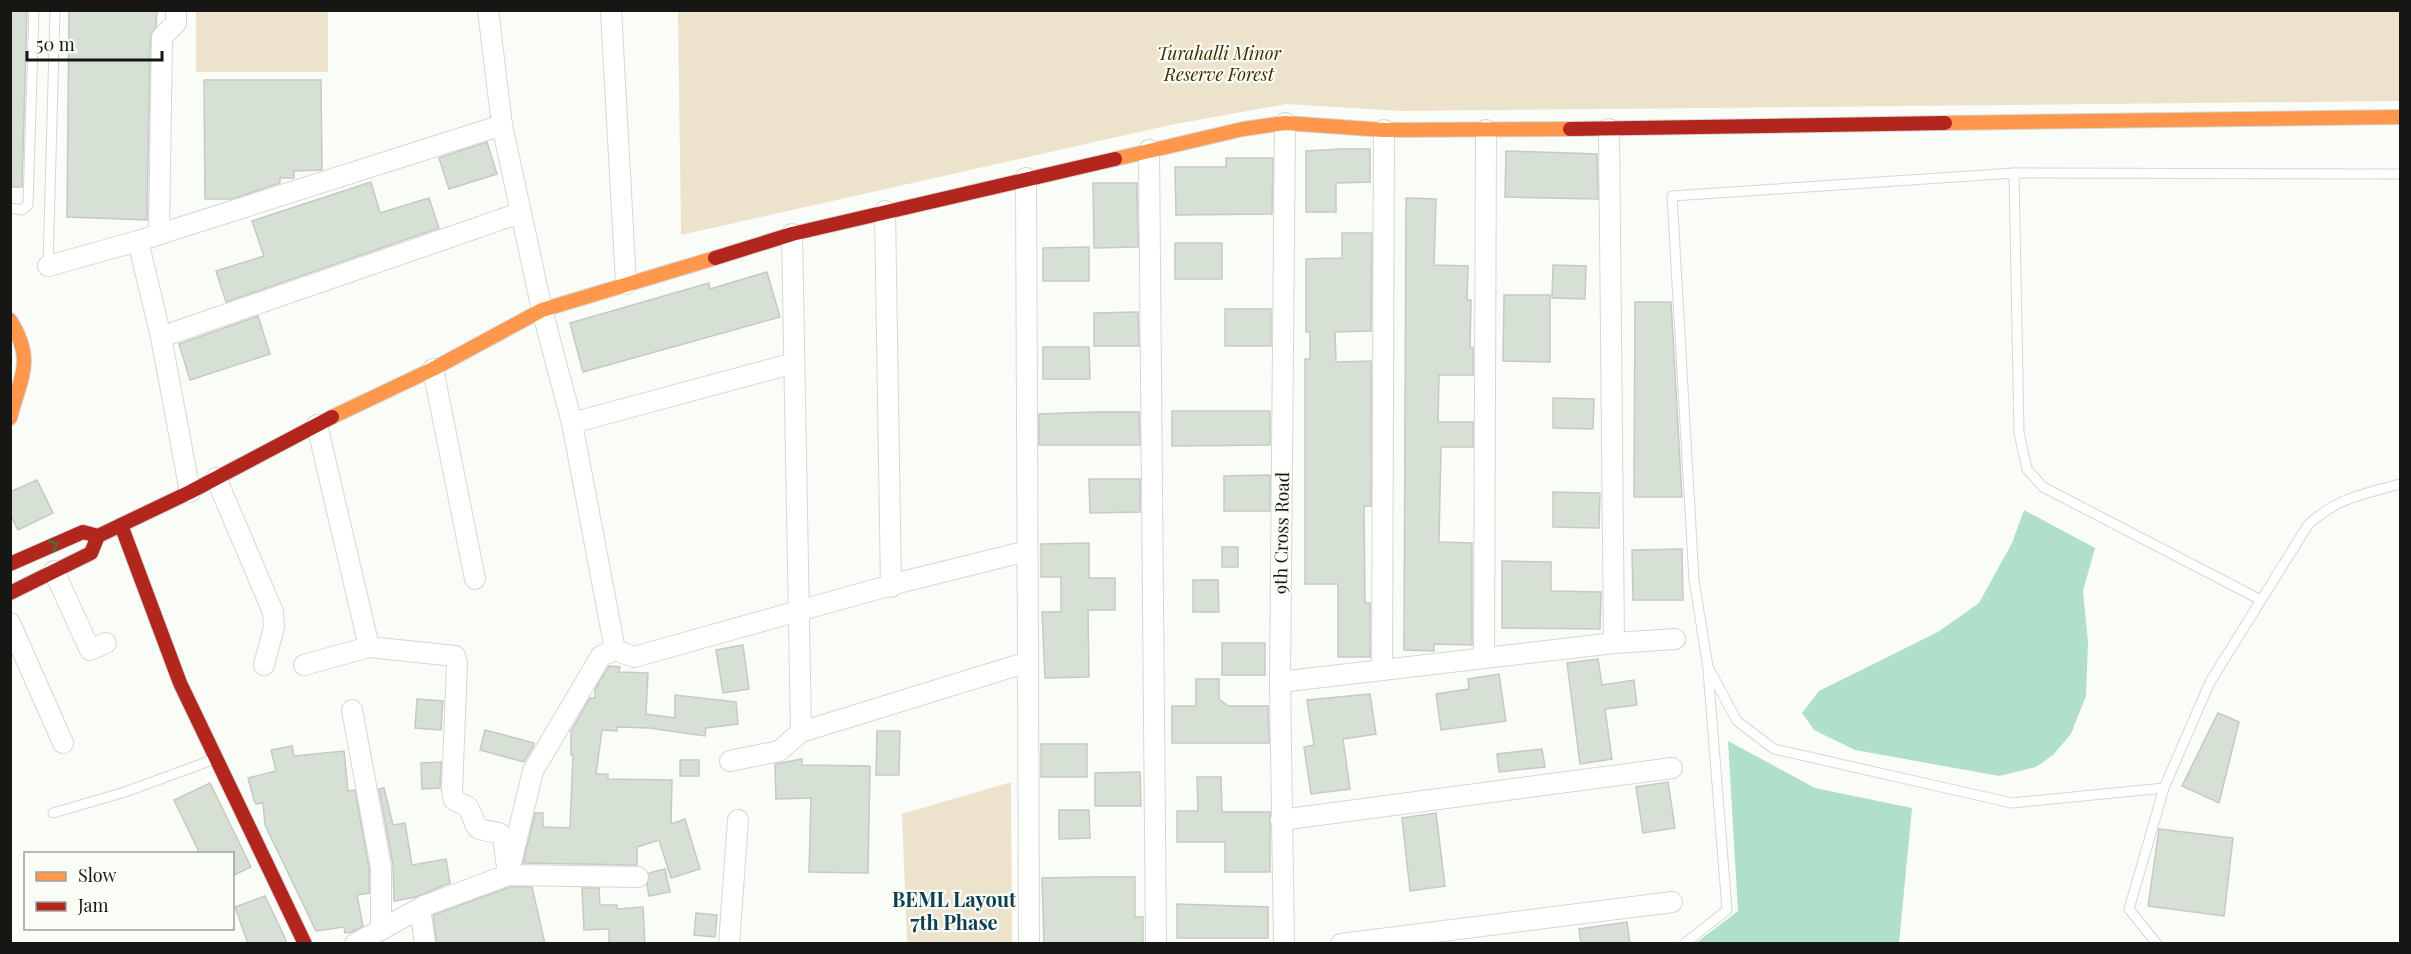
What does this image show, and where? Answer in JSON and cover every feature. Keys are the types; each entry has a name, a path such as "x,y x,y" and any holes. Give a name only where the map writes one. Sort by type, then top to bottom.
{"street":[{"path":"159,233 162,37 176,23 176,10"},
{"path":"488,10 502,125 542,310 572,423 615,650"},
{"path":"611,10 626,284"},
{"path":"32,582 15,557 83,532 98,536 433,369 542,310 792,234 1149,150 1285,123 1384,130 1486,130 2400,117"},
{"name":"9th Cross Road","path":"1284,944 1280,682 1285,123"},
{"path":"48,266 138,241 502,125"},
{"path":"1609,129 1614,643"},
{"path":"1382,670 1384,130"},
{"path":"1484,657 1486,130"},
{"path":"1149,150 1156,944"},
{"path":"1026,178 1029,944"},
{"path":"885,211 891,587"},
{"path":"161,337 520,213"},
{"path":"792,234 797,612 801,732"},
{"path":"138,241 161,337 190,492"},
{"path":"10,320 21,338 26,356 10,418"},
{"path":"572,423 794,363"},
{"path":"433,369 475,579"},
{"path":"317,425 369,646"},
{"path":"216,478 273,612 274,627 264,665"},
{"path":"121,525 142,573 167,652 305,944"},
{"path":"10,593 91,553 98,536"},
{"path":"508,875 533,771 601,656 615,650 634,657 891,587 902,582 1027,551"},
{"path":"54,571 90,650 106,643"},
{"path":"10,622 63,743"},
{"path":"1280,682 1484,657 1675,639"},
{"path":"304,665 369,646 454,656 458,664 452,790 454,800 468,807 473,825 478,830 499,833 502,837 508,875"},
{"path":"730,761 779,751 801,732 1028,662"},
{"path":"352,710 381,867 381,930"},
{"path":"1281,820 1672,768"},
{"path":"729,944 738,820"},
{"path":"355,944 420,909 508,875 638,877"},
{"path":"1341,944 1672,902"},
{"path":"420,909 425,944"}],"lane":[{"path":"10,208 22,210 28,205 34,10"},
{"path":"48,266 55,10"},
{"path":"1684,944 1727,910 1708,668 1694,580 1672,196 2014,173 2400,174"},
{"path":"2014,173 2019,433 2027,469 2043,487 2259,599"},
{"path":"2157,944 2129,909 2164,788 2210,682 2259,599 2308,525 2324,510 2347,498 2400,484"},
{"path":"1708,668 1737,721 1774,749 2012,803 2164,788"},
{"path":"53,813 125,792 217,759"}],"green space":[{"path":"196,11 328,11 328,72 196,72"},
{"name":"Turahalli Minor Reserve Forest","path":"678,11 2400,11 2400,101 1401,111 1286,104 1170,125 681,235"},
{"path":"1011,782 1012,943 907,943 902,814"}],"shaded area":[{"path":"2024,510 2095,548 2083,591 2088,642 2086,696 2071,734 2053,755 2036,767 1999,776 1855,750 1814,730 1802,713 1819,691 1938,632 1979,603 2012,543"},
{"path":"1728,741 1815,788 1912,808 1899,943 1696,943 1738,911"}],"building":[{"path":"10,10 27,10 22,187 10,187"},
{"path":"69,10 157,10 156,26 150,37 147,220 67,217"},
{"path":"204,80 321,80 322,170 294,171 294,178 280,178 280,183 232,199 205,199"},
{"path":"487,142 497,174 449,189 439,158"},
{"path":"1370,149 1370,182 1336,183 1336,212 1306,212 1306,151"},
{"path":"1506,151 1597,154 1598,199 1505,197"},
{"path":"1226,158 1273,158 1272,214 1176,215 1175,167 1226,167"},
{"path":"371,182 380,213 429,198 439,228 226,302 216,271 264,256 252,221"},
{"path":"1093,183 1137,183 1138,247 1094,248"},
{"path":"1406,198 1436,199 1434,265 1468,266 1467,300 1471,300 1470,348 1473,348 1473,375 1439,375 1438,422 1473,422 1473,447 1441,447 1439,542 1472,543 1472,645 1434,644 1434,651 1404,650"},
{"path":"1342,233 1372,233 1371,331 1335,332 1336,362 1371,361 1371,506 1364,506 1365,603 1370,603 1370,657 1338,657 1338,584 1305,584 1305,359 1310,359 1310,332 1306,332 1306,259 1342,258"},
{"path":"1175,243 1222,243 1222,279 1175,279"},
{"path":"1089,247 1089,281 1043,281 1043,248"},
{"path":"1553,265 1586,266 1585,299 1552,298"},
{"path":"767,272 780,317 583,372 570,323 709,283 710,289"},
{"path":"1504,295 1550,295 1550,362 1503,361"},
{"path":"1635,302 1671,302 1682,497 1634,497"},
{"path":"1225,309 1271,309 1271,346 1225,346"},
{"path":"1138,312 1139,346 1094,346 1094,313"},
{"path":"258,316 270,354 190,380 179,344"},
{"path":"1043,347 1089,347 1090,379 1043,379"},
{"path":"1553,398 1594,399 1593,429 1553,428"},
{"path":"1172,411 1270,411 1270,445 1172,446"},
{"path":"1139,412 1140,445 1039,445 1039,414"},
{"path":"1270,475 1270,511 1224,511 1224,476"},
{"path":"1089,479 1140,479 1140,512 1090,513"},
{"path":"37,480 53,513 18,530 10,514 10,492"},
{"path":"1553,492 1600,493 1599,528 1553,527"},
{"path":"1089,543 1089,578 1115,578 1115,610 1088,610 1089,677 1045,678 1042,612 1061,612 1061,577 1041,577 1041,544"},
{"path":"1222,547 1238,547 1238,567 1222,567"},
{"path":"1682,549 1683,600 1633,600 1632,550"},
{"path":"1502,561 1551,562 1551,591 1601,592 1600,629 1502,628"},
{"path":"1193,580 1218,580 1219,612 1193,612"},
{"path":"1222,643 1265,643 1265,675 1222,675"},
{"path":"743,645 749,689 723,693 716,650"},
{"path":"1598,659 1602,685 1634,680 1637,705 1605,709 1612,759 1580,764 1567,663"},
{"path":"609,666 620,667 619,672 648,673 646,714 675,718 675,695 736,702 738,724 706,728 705,736 649,728 617,727 617,731 602,730 596,774 608,774 608,779 672,780 671,824 685,819 700,869 671,878 659,840 637,847 637,865 523,863 535,813 543,813 543,827 570,828 573,755 571,755 571,731 590,698 595,698 595,689"},
{"path":"1499,674 1506,721 1441,730 1436,694 1469,689 1468,679"},
{"path":"1196,679 1219,679 1219,699 1228,706 1268,706 1269,743 1172,743 1172,706 1196,706"},
{"path":"1370,694 1376,734 1343,739 1350,789 1311,794 1304,747 1314,745 1307,700"},
{"path":"417,699 443,701 441,730 415,728"},
{"path":"2218,713 2239,722 2219,803 2182,786"},
{"path":"485,730 534,743 533,747 524,762 480,750"},
{"path":"877,731 900,731 899,775 876,775"},
{"path":"1041,744 1087,744 1087,777 1041,777"},
{"path":"292,746 294,756 344,751 348,791 355,790 369,868 369,893 357,895 363,926 352,932 345,933 344,927 316,931 265,825 263,803 256,804 254,800 248,778 276,771 271,750"},
{"path":"1542,749 1545,767 1499,772 1497,754"},
{"path":"802,759 802,765 870,766 868,873 809,872 811,798 776,799 775,764"},
{"path":"680,760 699,760 699,776 680,776"},
{"path":"441,762 440,788 422,789 421,763"},
{"path":"1140,772 1141,806 1095,806 1095,773"},
{"path":"1197,777 1221,777 1222,812 1270,812 1270,872 1225,872 1225,842 1177,842 1177,811 1198,811"},
{"path":"1668,782 1675,828 1643,833 1636,787"},
{"path":"210,783 251,867 234,875 234,852 199,852 174,800"},
{"path":"384,788 393,825 405,823 412,865 446,859 450,883 416,897 394,901 393,865 379,789"},
{"path":"1059,810 1089,810 1090,838 1059,839"},
{"path":"1436,813 1445,886 1410,891 1402,818"},
{"path":"2159,829 2233,838 2224,916 2148,906"},
{"path":"665,869 670,892 649,896 647,885 649,873"},
{"path":"1135,877 1135,917 1143,917 1143,944 1044,944 1042,878"},
{"path":"510,887 532,887 545,944 437,944 433,915"},
{"path":"582,888 599,888 600,905 617,905 617,909 643,907 645,944 609,944 609,929 584,930"},
{"path":"265,896 287,944 248,944 235,907"},
{"path":"1177,904 1268,907 1268,938 1177,938"},
{"path":"696,913 717,915 715,937 694,935"},
{"path":"1627,922 1630,944 1581,944 1579,929"}],"traffic: slow":[{"path":"1945,123 2400,117"},
{"path":"1115,159 1243,129 1285,123 1384,130 1570,129"},
{"path":"332,417 433,369 542,310 715,258"},
{"path":"10,320 18,334 24,358 24,368 10,418"}],"traffic: jam":[{"path":"1570,129 1945,123"},
{"path":"715,258 792,234 1115,159"},
{"path":"10,593 91,553 98,536 190,492 332,417"},
{"path":"121,525 180,683 305,944"},
{"path":"10,564 83,532 98,536"}],"district":[{"name":"BEML Layout 7th Phase","path":"954,910"}]}
